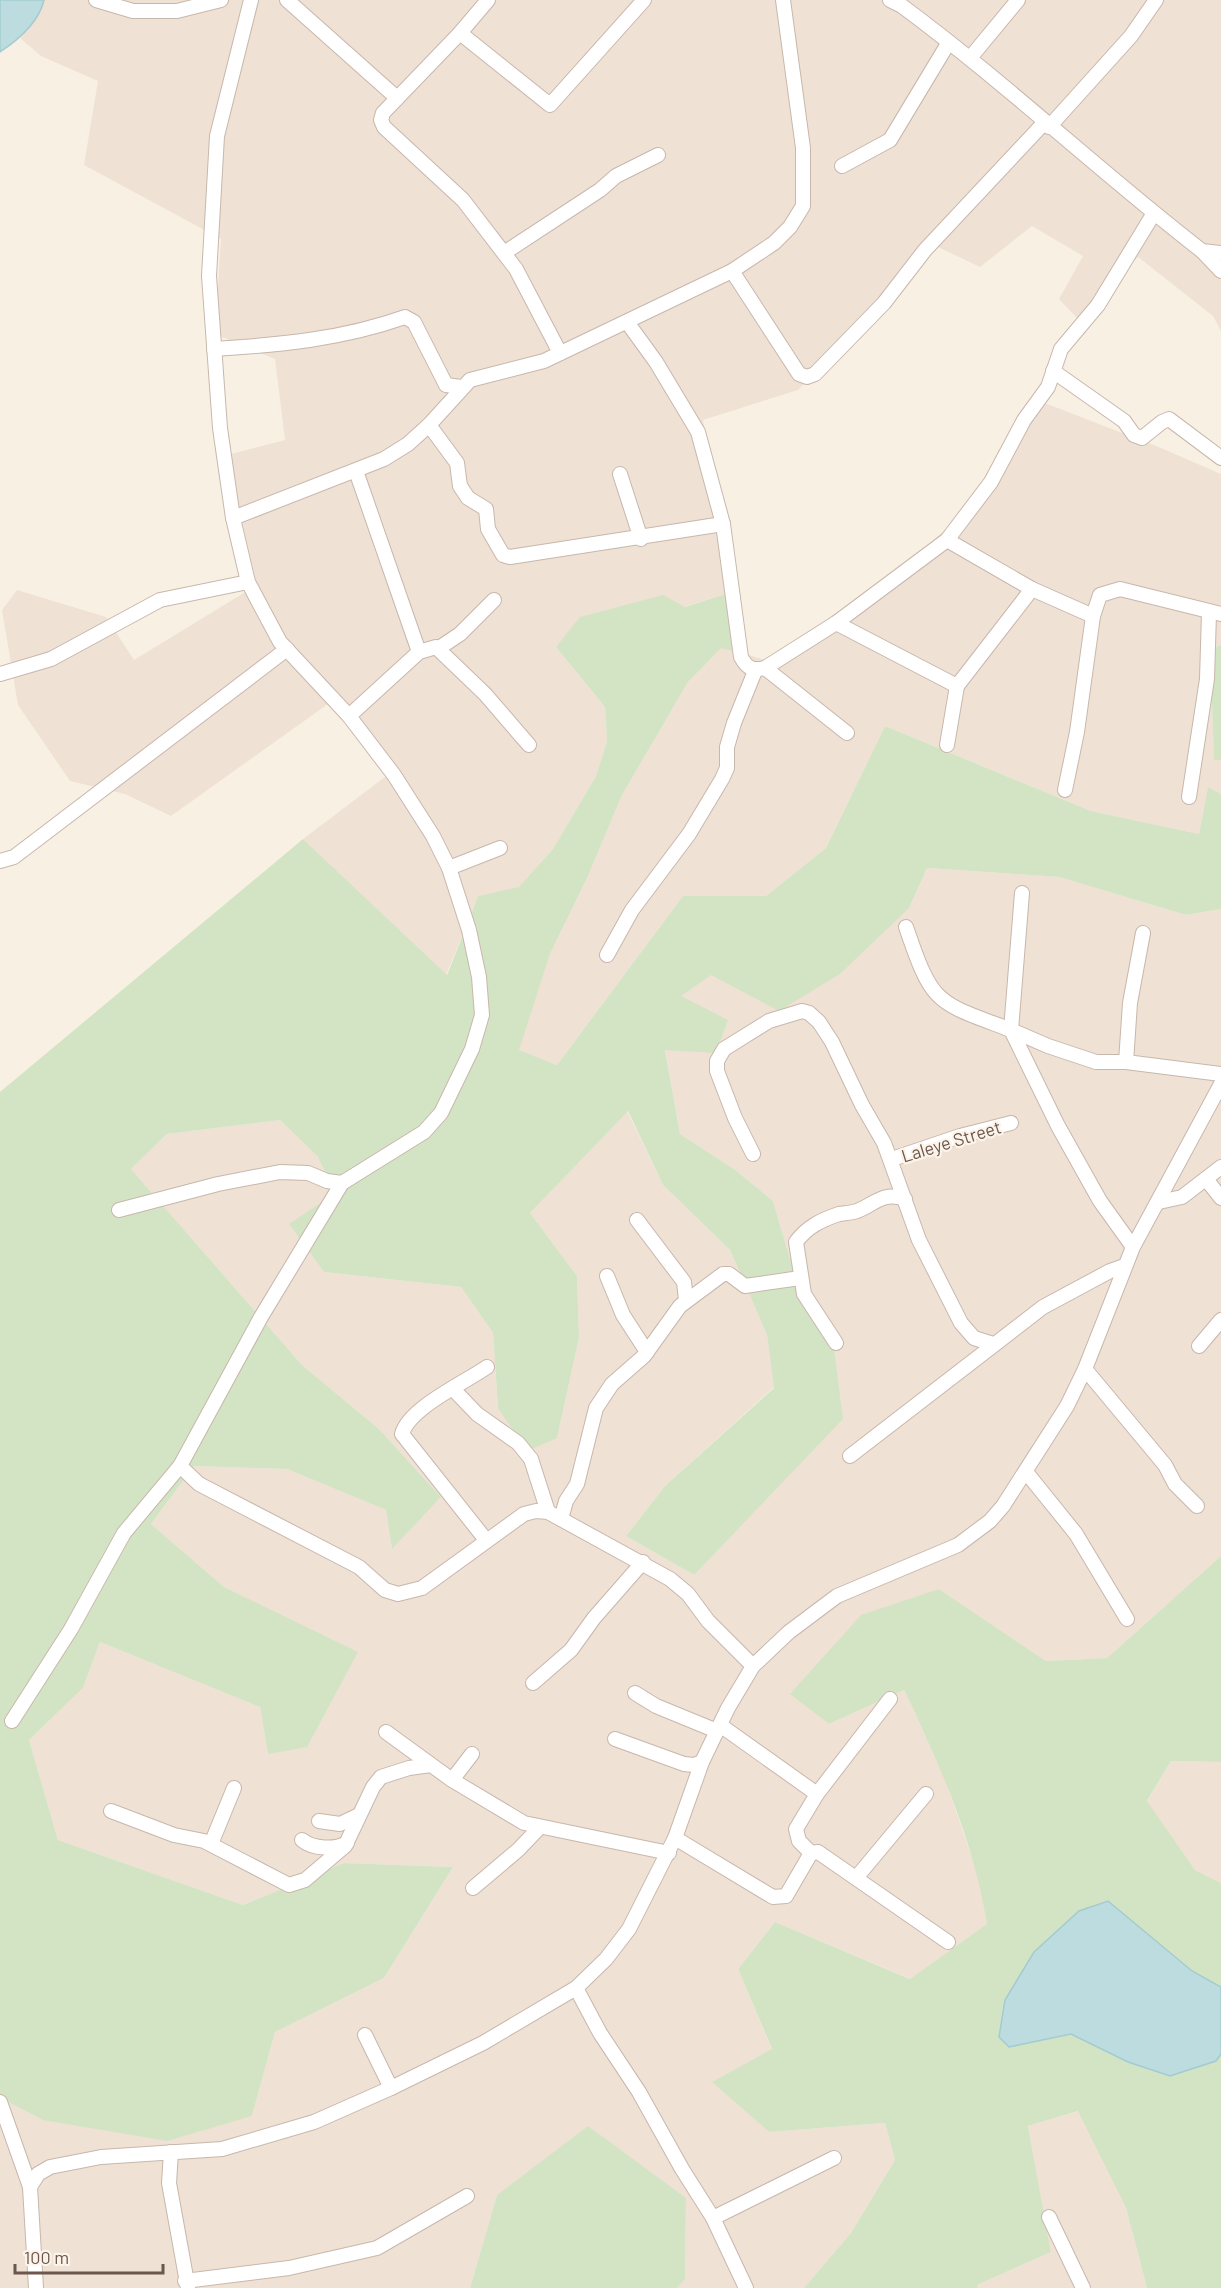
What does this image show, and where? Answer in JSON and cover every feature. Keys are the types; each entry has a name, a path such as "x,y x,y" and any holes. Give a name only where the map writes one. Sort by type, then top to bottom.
{"street":[{"path":"96,0 177,11 221,0"},
{"path":"12,1721 71,1629 124,1533 180,1466 261,1317 342,1183 387,1158 424,1132 441,1113 454,1090 479,1032 482,1015 479,977 458,889 433,836 394,775 349,716 280,642 248,582 233,518 220,428 209,276 217,136 251,0"},
{"path":"287,0 396,98"},
{"path":"488,0 381,116 384,127 463,200 504,252 516,269 560,353"},
{"path":"460,33 550,105 645,0"},
{"path":"233,518 356,471 408,444 429,425 461,387 470,380 544,361 732,271 774,243 790,227 803,206 803,148 783,0"},
{"path":"890,0 970,58 1047,125 1202,251 1221,271"},
{"path":"970,58 1018,0"},
{"path":"732,271 799,374 807,377 815,374 884,303 925,250 1131,36 1156,0"},
{"path":"842,166 890,140 949,42"},
{"path":"504,252 600,190 616,176 658,154"},
{"path":"607,955 632,910 689,834 722,779 727,768 727,747 734,723 760,670 836,623 947,540 996,474 1024,420 1048,387 1061,349 1098,305 1154,213"},
{"path":"1202,251 1221,253"},
{"path":"214,349 297,343 351,334 405,317 410,318 446,385 461,387"},
{"path":"627,322 656,362 698,432 723,524 741,657 747,667 760,670 847,733"},
{"path":"1053,371 1124,421 1134,435 1142,438 1169,419 1221,458"},
{"path":"429,425 457,463 460,486 468,498 486,509 488,529 503,555 510,557 641,539 723,524"},
{"path":"356,471 419,652"},
{"path":"620,474 641,539"},
{"path":"947,540 1032,590 1093,616"},
{"path":"0,674 51,659 160,600 248,582"},
{"path":"1065,789 1077,732 1093,616 1100,595 1120,588 1215,613 1189,798"},
{"path":"947,745 957,686 1032,590"},
{"path":"349,716 419,652 439,648 460,634 494,600"},
{"path":"836,623 957,686"},
{"path":"439,648 485,694 529,745"},
{"path":"0,861 14,857 287,649"},
{"path":"449,868 500,848"},
{"path":"1022,893 1011,1030 1058,1126 1100,1201 1133,1248"},
{"path":"906,927 921,970 939,999 949,1006 1048,1046 1096,1062 1126,1062 1221,1074"},
{"path":"1126,1062 1130,1003 1143,933"},
{"path":"753,1154 735,1118 717,1071 717,1061 724,1049 769,1021 802,1011 815,1017 832,1042 861,1105 892,1159 895,1178 924,1250 961,1323 974,1338 993,1344"},
{"path":"30,2187 38,2174 50,2167 101,2157 222,2149 280,2134 391,2088 483,2043 576,1988 606,1959 629,1929 669,1853 702,1762 718,1728 753,1666 789,1632 837,1596 941,1554 966,1539 990,1521 1026,1472 1067,1406 1085,1369 1124,1266 1221,1084"},
{"name":"Laleye Street","path":"892,1159 960,1136 1011,1123"},
{"path":"1159,1202 1179,1199 1221,1167"},
{"path":"119,1210 218,1184 280,1172 308,1173 327,1181 342,1183"},
{"path":"1206,1179 1221,1198"},
{"path":"836,1343 807,1301 800,1278 796,1242 812,1225 840,1214 856,1212 872,1201 888,1196 904,1199"},
{"path":"637,1220 684,1282 686,1300"},
{"path":"850,1456 1043,1307 1103,1274 1124,1266"},
{"path":"561,1519 566,1501 577,1484 599,1402 612,1384 647,1352 670,1318 686,1300 723,1274 729,1274 745,1286 800,1278"},
{"path":"607,1276 623,1315 647,1352"},
{"path":"1199,1346 1221,1320"},
{"path":"486,1540 402,1434 411,1416 487,1367"},
{"path":"1085,1369 1165,1465 1175,1484 1197,1506"},
{"path":"454,1390 477,1414 518,1443 531,1459 548,1512"},
{"path":"180,1466 199,1484 358,1567 385,1590 398,1594 422,1588 524,1514 536,1511 548,1512 643,1562 688,1594 708,1621 753,1666"},
{"path":"1026,1472 1076,1534 1127,1619"},
{"path":"533,1683 570,1650 594,1618 643,1562"},
{"path":"635,1693 656,1706 718,1728 817,1794"},
{"path":"811,1853 799,1841 796,1829 817,1794 890,1699"},
{"path":"386,1732 452,1780 524,1822 669,1853"},
{"path":"615,1739 684,1764 694,1766 702,1762"},
{"path":"452,1780 472,1754"},
{"path":"111,1811 128,1820 211,1845 289,1885 306,1880 347,1843 359,1815 381,1777 409,1768 431,1766"},
{"path":"211,1845 234,1788"},
{"path":"856,1878 926,1794"},
{"path":"319,1821 340,1824 359,1815"},
{"path":"472,1888 518,1850 540,1827"},
{"path":"675,1838 772,1897 780,1899 786,1896 811,1853"},
{"path":"302,1840 309,1845 340,1846 347,1843"},
{"path":"811,1853 818,1852 948,1942"},
{"path":"576,1988 600,2033 639,2092 682,2169 713,2218 746,2288"},
{"path":"365,2035 391,2088"},
{"path":"0,2102 30,2187 36,2288"},
{"path":"171,2152 169,2183 186,2284 289,2268 377,2248 467,2196"},
{"path":"713,2218 834,2158"},
{"path":"1049,2217 1083,2288"}],"shaded area":[{"path":"44,0 1221,0 1221,331 1213,316 1138,257 1077,318 1059,299 1083,256 1032,226 980,267 936,246 798,390 703,420 732,592 556,647 605,707 607,741 596,776 553,849 519,888 478,896 446,975 303,839 393,771 335,699 171,816 125,794 70,781 18,705 2,610 17,590 106,617 134,660 257,585 227,455 285,440 275,359 215,334 221,239 84,165 98,81 41,56 20,38 42,7"},
{"path":"1037,400 1221,474 1221,644 1210,652 1214,759 1221,760 1221,794 1208,787 1199,834 1091,811 885,726 826,848 766,896 683,896 557,1065 518,1050 550,954 588,876 622,795 688,682 721,647 766,660 873,594 983,496"},
{"path":"927,868 1059,877 1186,915 1221,909 1221,1556 1107,1658 1046,1661 939,1589 790,1693 829,1724 904,1690 941,1768 981,1883 988,1924 911,1979 775,1922 738,1969 772,2050 713,2082 769,2132 885,2123 895,2160 851,2233 804,2288 677,2288 685,2279 686,2198 497,2195 470,2288 0,2288 0,2098 43,2120 252,2116 275,2032 384,1978 453,1867 344,1863 243,1905 58,1840 29,1740 83,1688 100,1642 260,1707 268,1754 357,1652 224,1587 151,1524 194,1466 287,1469 386,1510 392,1548 441,1497 379,1429 302,1365 131,1169 167,1134 280,1120 318,1157 335,1193 290,1224 324,1272 461,1287 493,1333 498,1408 557,1438 579,1338 577,1276 530,1213 627,1111 663,1185 730,1250 767,1335 774,1387 665,1486 626,1536 694,1575 834,1349 792,1266 773,1201 734,1169 680,1134 665,1049 680,996 711,974 909,908"},
{"path":"1171,1761 1221,1762 1221,1883 1195,1870 1147,1802"},
{"path":"1079,2111 1126,2208 1147,2288 978,2288 977,2285 1051,2252 1028,2126"}],"green space":[{"path":"732,592 741,653 721,648 688,682 622,795 588,876 550,954 519,1050 557,1065 683,896 766,896 826,848 885,726 1091,811 1199,834 1208,787 1221,794 1221,909 1186,915 1059,877 927,868 909,908 840,974 779,1011 711,975 681,996 728,1020 716,1053 665,1050 680,1134 734,1169 773,1201 792,1266 834,1349 843,1419 694,1575 626,1536 665,1486 774,1388 767,1335 730,1250 663,1185 628,1111 530,1213 577,1276 579,1338 557,1438 527,1451 498,1408 493,1333 461,1287 324,1272 289,1224 335,1193 318,1157 280,1120 167,1134 131,1169 302,1365 379,1429 441,1497 392,1549 386,1510 287,1469 194,1466 151,1524 224,1587 358,1652 307,1747 268,1754 260,1707 100,1642 83,1688 29,1740 58,1840 243,1905 344,1863 453,1867 384,1978 275,2032 252,2116 167,2141 43,2120 0,2098 0,1092 303,839 447,975 478,896 519,887 553,849 596,776 607,741 605,707 556,647 580,617 663,595 685,607"},
{"path":"1221,644 1221,760 1214,760 1210,652"},
{"path":"1221,1556 1221,1762 1171,1761 1147,1801 1195,1870 1221,1883 1221,1987 1192,1971 1107,1901 1009,2047 1071,2034 1128,2062 1216,2061 1221,2054 1221,2288 1147,2288 1126,2208 1078,2111 1028,2126 1051,2252 977,2285 978,2288 804,2288 851,2233 895,2160 885,2123 769,2132 712,2082 772,2049 738,1969 775,1922 910,1979 987,1924 974,1863 965,1834 943,1775 904,1690 829,1724 790,1694 861,1615 939,1589 1046,1661 1107,1658"},
{"path":"588,2126 686,2198 685,2279 677,2288 470,2288 497,2195"}],"water":[{"path":"0,0 44,0 33,23 21,36 0,52"},
{"path":"1108,1901 1192,1971 1221,1987 1221,2054 1216,2061 1170,2076 1128,2062 1071,2034 1009,2047 999,2037 1005,2000 1034,1952 1079,1911"}]}
